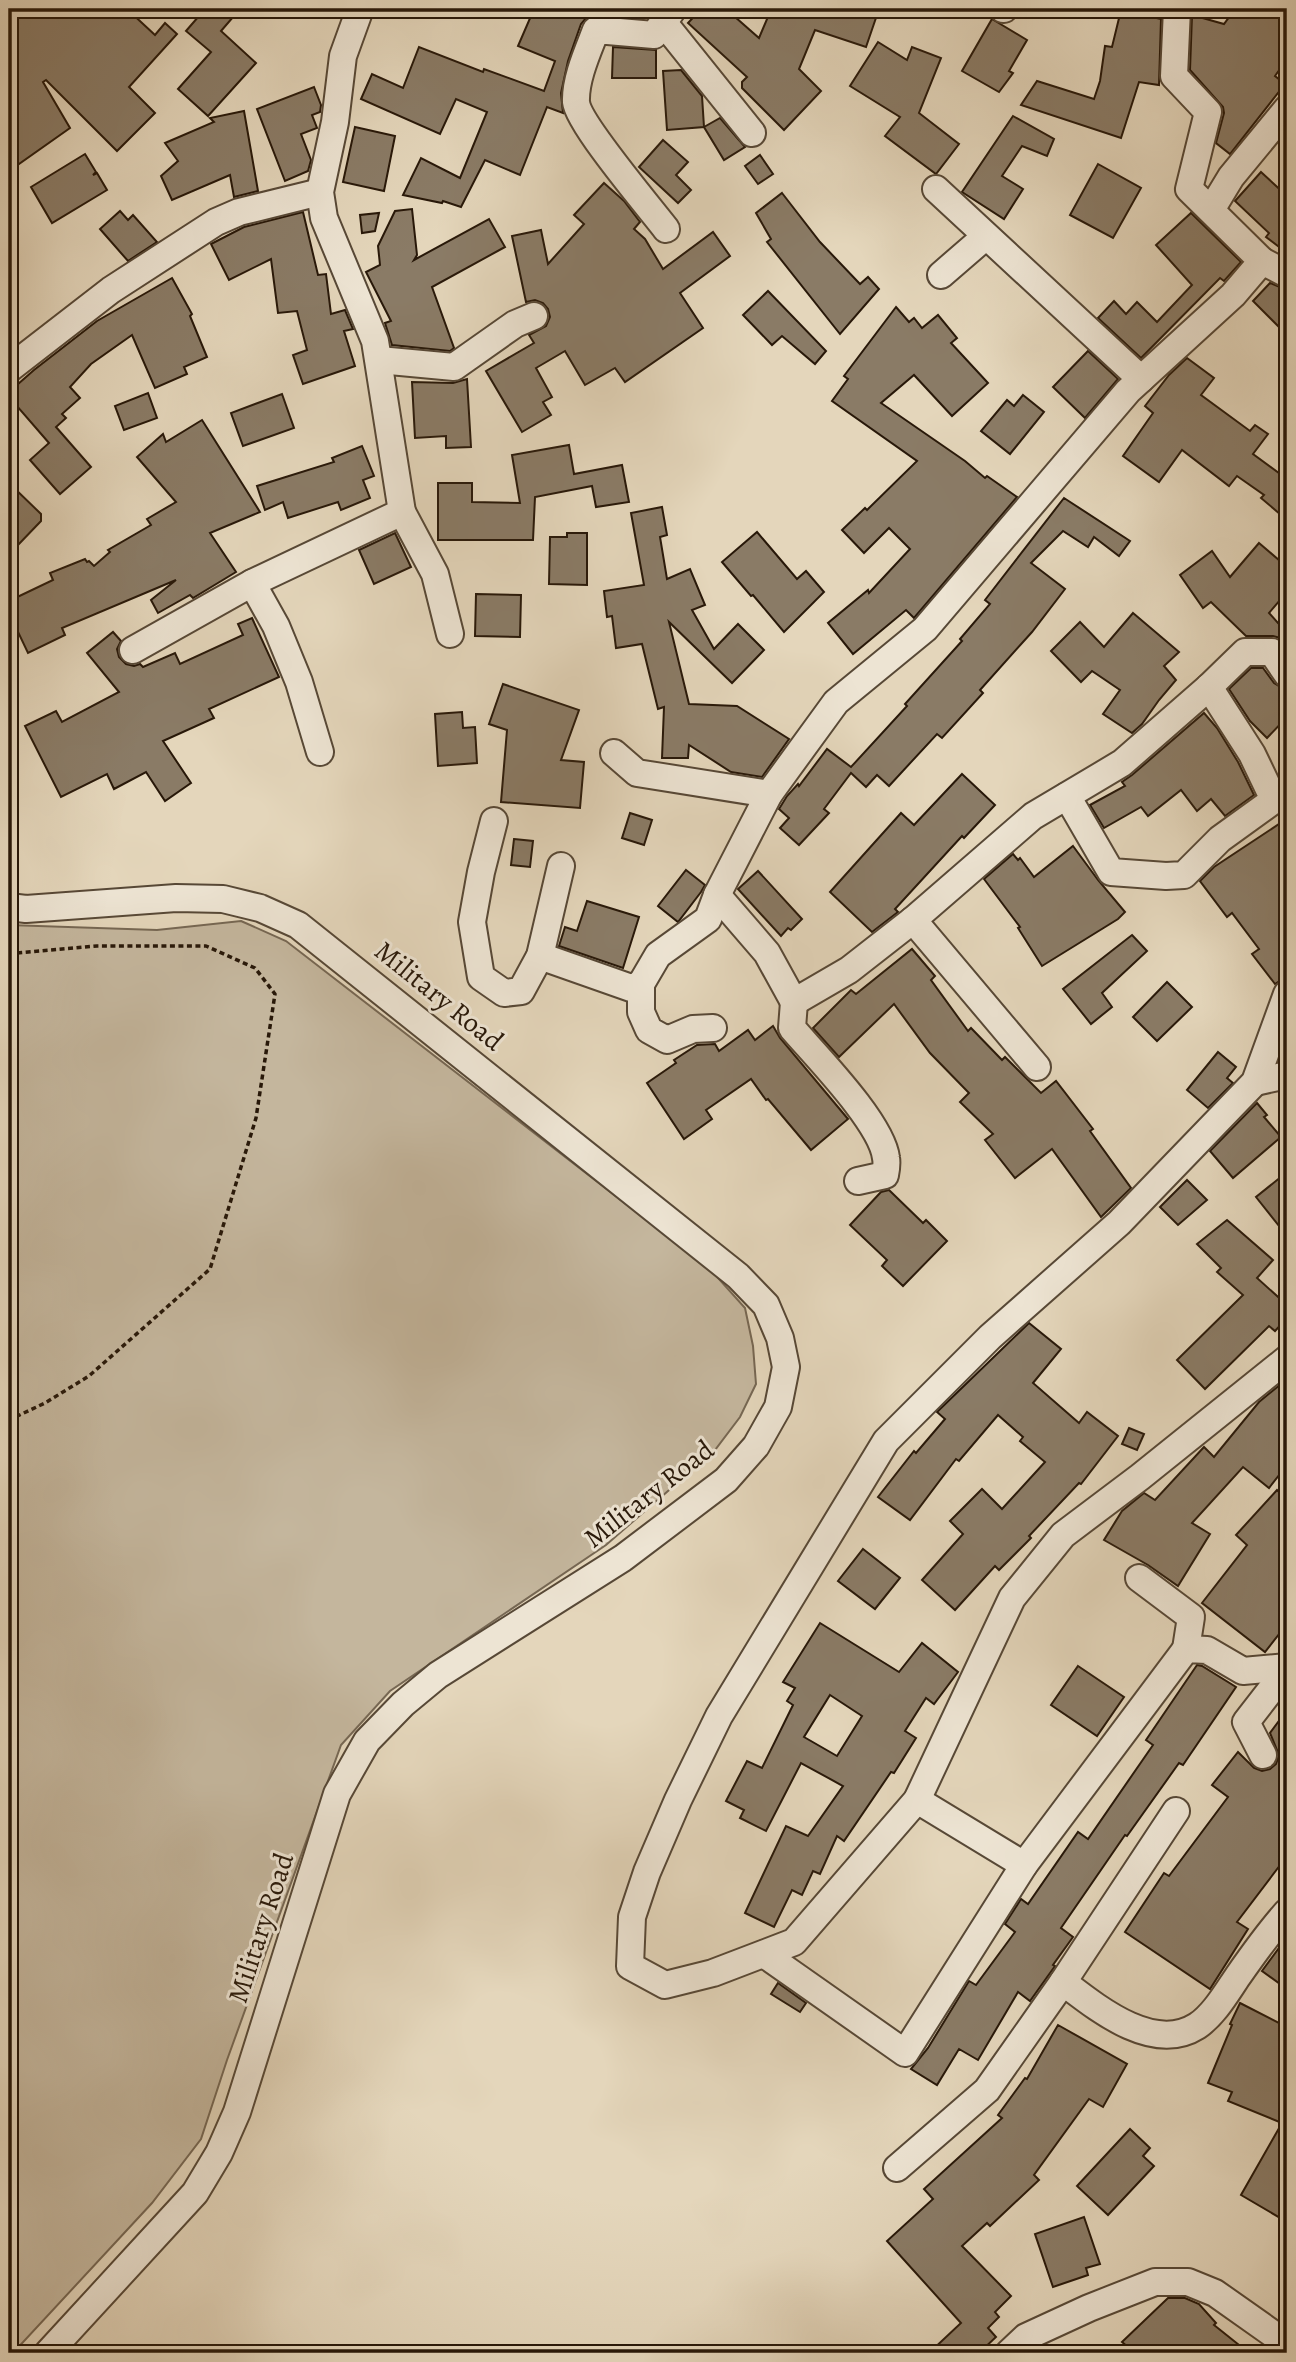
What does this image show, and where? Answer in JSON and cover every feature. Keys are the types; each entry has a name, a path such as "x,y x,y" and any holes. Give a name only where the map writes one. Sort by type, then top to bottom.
{"street":[{"path":"360,9 343,56 335,122 320,192 324,218 375,341 402,512 435,574 450,634"},
{"path":"1177,9 1174,76 1208,113 1189,189 1262,261 1287,274"},
{"path":"666,229 590,131 576,103 582,65 596,30 654,35 668,15 752,133"},
{"path":"1211,211 1231,177 1287,109"},
{"path":"936,189 1141,379"},
{"path":"9,369 111,290 216,222 239,212 320,192"},
{"path":"942,275 986,236"},
{"path":"713,1028 693,1029 667,1040 649,1030 641,1012 641,984 658,955 708,919 717,895 769,794 835,702 925,629 1128,391 1233,295 1262,261"},
{"path":"379,360 454,367 515,324 534,316"},
{"path":"133,650 252,583 402,512"},
{"path":"252,583 276,626 299,682 320,752"},
{"path":"794,1002 849,970 913,920 1033,816 1122,763 1245,652 1272,652 1287,674"},
{"path":"1067,796 1111,872 1184,875 1220,839 1274,800 1252,754 1209,687"},
{"path":"614,753 637,773 769,794"},
{"path":"494,821 472,922 481,977 504,993 521,991 540,956 561,866"},
{"path":"717,895 767,953 794,1002 792,1028 855,1101 877,1134 886,1158 885,1175 858,1181"},
{"name":"Military Road","path":"9,907 26,909 176,898 223,899 260,908 298,925 738,1276 766,1305 780,1338 786,1367 778,1407 756,1446 726,1480 623,1558 438,1675 403,1704 367,1741 337,1794 237,2112 219,2153 195,2193 48,2353"},
{"path":"913,920 1037,1067"},
{"path":"540,956 631,988 641,984"},
{"path":"1287,994 1255,1082 1119,1223 990,1337 886,1441 719,1716 678,1800 632,1917 630,1966 664,1985 713,1973 794,1942 917,1800 1012,1598 1063,1535 1287,1359"},
{"path":"1255,1082 1287,1075"},
{"path":"764,1954 905,2053 1024,1865 1186,1649 1191,1617 1139,1578"},
{"path":"1186,1649 1207,1650 1243,1671 1287,1668"},
{"path":"1263,1755 1246,1721 1287,1668"},
{"path":"917,1800 1024,1865"},
{"path":"897,2168 987,2090 1063,1982 1176,1811"},
{"path":"1063,1982 1100,2010 1145,2032 1166,2036 1184,2033 1200,2025 1266,1935 1287,1912"},
{"path":"1009,2353 1026,2337 1156,2282 1188,2282 1214,2293 1286,2342"}],"path":[{"path":"9,951 16,953 97,946 206,946 255,968 275,994 256,1118 210,1269 89,1376 45,1403 9,1420"}],"shaded area":[{"path":"241,921 286,941 710,1269 745,1308 753,1346 756,1384 740,1417 715,1450 606,1545 390,1691 341,1745 201,2139 152,2203 13,2353 9,2353 9,925 157,930"}],"building":[{"path":"18,9 127,9 155,35 165,23 177,34 129,87 155,113 117,151 46,80 43,82 70,128 9,171 9,17"},
{"path":"205,9 240,9 221,31 256,63 208,116 178,89 211,52 186,31"},
{"path":"534,9 597,9 595,15 587,17 581,24 568,61 561,93 563,113 547,107 520,175 485,160 461,207 443,201 442,203 403,195 421,158 460,178 487,112 456,99 440,134 361,99 372,74 403,88 419,47 483,72 484,69 544,91 555,61 518,46"},
{"path":"701,9 726,9 759,38 770,12 780,16 783,9 879,9 866,47 815,30 799,69 821,91 784,130 742,88 742,82 747,77 688,23"},
{"path":"1235,9 1287,9 1287,59 1275,76 1285,84 1230,154 1216,143 1224,113 1223,107 1190,70 1192,15 1224,24"},
{"path":"1121,10 1161,19 1159,85 1139,82 1121,138 1021,105 1037,81 1094,99 1100,81 1105,46 1112,47"},
{"path":"992,19 1027,40 1009,71 1013,73 999,92 962,71"},
{"path":"878,42 907,60 912,47 941,58 919,113 959,144 936,174 885,136 900,117 850,86"},
{"path":"613,47 656,50 656,78 612,78"},
{"path":"681,70 702,96 704,127 667,130 663,71"},
{"path":"314,87 321,105 320,112 312,115 317,128 301,134 311,160 308,171 285,181 257,109"},
{"path":"244,111 258,191 234,197 230,175 172,200 161,176 178,161 165,143 214,122 210,118"},
{"path":"1013,116 1054,139 1047,156 1022,146 1002,176 1023,189 1004,219 962,192"},
{"path":"720,118 745,147 724,160 704,127"},
{"path":"355,127 395,136 384,191 343,182"},
{"path":"663,140 688,162 676,175 691,190 678,203 639,167"},
{"path":"85,154 96,172 93,175 97,173 107,190 52,223 31,187"},
{"path":"760,155 773,174 758,184 745,166"},
{"path":"1098,164 1141,188 1113,238 1070,215"},
{"path":"1261,172 1287,196 1287,253 1266,237 1269,233 1235,201"},
{"path":"604,183 624,201 640,222 634,229 645,239 663,269 713,232 730,256 680,293 703,328 625,382 615,368 585,385 565,351 536,368 552,397 543,402 551,415 522,432 486,371 534,343 529,335 546,326 550,317 543,303 535,300 526,302 512,236 541,230 548,264 584,224 574,215"},
{"path":"782,193 820,242 860,284 868,277 879,289 840,334 767,242 771,239 756,213"},
{"path":"412,209 417,255 414,260 489,219 505,247 432,287 454,348 450,351 392,345 385,323 391,321 366,272 380,265 378,246 395,211"},
{"path":"120,211 128,220 133,215 157,242 128,261 100,229"},
{"path":"303,212 318,275 326,274 331,314 345,310 353,329 344,331 355,366 303,384 293,355 307,350 297,311 278,313 271,259 229,280 211,244 244,227"},
{"path":"379,213 375,231 362,233 360,215"},
{"path":"1191,213 1241,262 1224,281 1220,278 1141,358 1098,318 1114,301 1126,314 1137,302 1157,322 1192,285 1156,245"},
{"path":"172,278 192,314 190,316 207,357 184,367 187,374 155,388 132,335 91,364 70,387 80,398 62,414 66,418 56,427 91,467 60,494 30,460 49,443 9,397 9,392 97,321"},
{"path":"1270,283 1287,290 1287,335 1253,301"},
{"path":"768,291 826,351 815,364 782,336 772,345 743,315"},
{"path":"896,307 909,322 914,318 922,328 938,315 957,338 951,343 988,383 952,416 914,375 881,403 985,478 987,476 1017,497 914,618 906,610 853,654 828,623 868,590 869,593 910,549 889,528 864,553 842,530 865,508 867,510 917,461 832,401 848,379 844,376"},
{"path":"1088,351 1118,379 1085,418 1053,387"},
{"path":"1187,358 1214,378 1201,395 1250,431 1255,425 1268,434 1253,454 1287,479 1287,520 1261,498 1264,495 1237,476 1229,486 1182,450 1159,482 1123,456 1153,413 1145,406 1169,375"},
{"path":"467,379 471,447 446,448 446,436 415,438 412,382 453,383"},
{"path":"148,393 157,418 124,430 115,406"},
{"path":"282,394 294,428 243,446 231,413"},
{"path":"1023,395 1044,412 1010,454 981,431 1007,400 1014,406"},
{"path":"202,420 260,512 210,533 236,572 193,598 190,595 158,613 151,600 176,580 62,628 65,635 28,653 9,613 9,601 53,580 50,573 85,559 94,566 110,552 108,550 151,525 147,519 176,502 137,457 163,434 166,442"},
{"path":"569,445 574,474 622,465 629,502 596,507 592,486 535,497 533,540 438,540 438,483 472,483 472,502 520,503 512,455"},
{"path":"362,446 374,476 363,480 370,498 341,510 338,502 288,518 283,502 265,510 257,486 334,462 332,458"},
{"path":"9,483 41,514 41,521 17,546 9,538"},
{"path":"1064,498 1130,541 1119,556 1094,537 1088,547 1063,531 1031,563 1065,589 1032,632 980,690 983,693 942,738 937,734 889,786 877,775 866,787 851,773 824,809 829,813 799,845 780,828 789,818 779,809 787,796 798,784 799,786 827,749 851,767 962,641 960,639 990,604 985,600"},
{"path":"662,507 667,535 660,537 667,579 690,569 705,605 692,610 714,649 738,624 764,650 732,683 669,622 689,704 737,706 789,739 762,777 731,772 689,745 688,758 662,758 664,707 658,709 642,644 616,648 612,616 607,617 604,591 644,585 631,513"},
{"path":"757,532 797,579 806,571 824,592 784,632 722,562"},
{"path":"395,533 411,567 374,584 359,550"},
{"path":"567,533 587,533 587,585 549,584 550,537 567,537"},
{"path":"1259,543 1287,567 1287,592 1269,613 1287,633 1286,645 1280,638 1273,636 1246,636 1211,602 1203,608 1180,575 1212,551 1230,577"},
{"path":"476,594 521,595 520,637 475,636"},
{"path":"1133,613 1179,652 1164,666 1176,680 1132,733 1103,714 1120,690 1092,671 1081,682 1051,651 1080,622 1104,647"},
{"path":"252,618 279,677 209,709 214,718 163,741 191,783 165,801 146,772 114,789 107,774 61,797 25,726 56,711 62,722 119,692 87,653 113,632 121,641 117,649 119,657 126,664 140,664 143,667 175,653 180,664 243,635 238,624"},
{"path":"1251,668 1263,668 1274,683 1287,691 1287,717 1267,738 1250,721 1229,689"},
{"path":"503,684 579,710 561,760 584,762 580,808 501,802 507,730 489,724"},
{"path":"462,712 463,728 475,727 477,763 438,766 435,714"},
{"path":"1204,713 1217,728 1238,762 1254,795 1225,816 1211,799 1197,811 1181,790 1148,816 1141,807 1104,828 1090,805 1125,786 1122,782"},
{"path":"962,774 995,805 964,838 962,836 895,909 898,912 872,932 830,892 901,813 914,825"},
{"path":"630,813 652,820 644,845 622,838"},
{"path":"1282,822 1287,831 1287,976 1275,984 1252,954 1259,949 1232,913 1227,917 1200,881 1214,867"},
{"path":"514,839 533,841 530,867 511,865"},
{"path":"1073,846 1125,912 1042,966 1018,928 1020,927 984,879 1013,854 1018,860 1020,858 1034,877"},
{"path":"686,870 705,885 678,922 658,906"},
{"path":"758,871 802,919 781,936 738,889"},
{"path":"587,901 639,917 623,968 559,946 565,927 577,931"},
{"path":"1132,935 1147,951 1102,993 1112,1007 1091,1024 1063,989"},
{"path":"912,949 935,976 931,980 968,1031 971,1028 1002,1060 1005,1057 1041,1093 1056,1081 1093,1129 1090,1131 1131,1188 1101,1217 1052,1149 1015,1178 985,1140 993,1134 960,1102 969,1093 930,1053 894,1004 839,1057 813,1028 851,990 856,994"},
{"path":"1167,982 1192,1007 1157,1041 1133,1017"},
{"path":"773,1026 848,1119 811,1150 751,1079 706,1110 712,1119 684,1139 647,1083 697,1045 715,1044 719,1051 748,1030 755,1040"},
{"path":"1218,1052 1236,1067 1227,1078 1233,1083 1208,1108 1187,1090"},
{"path":"1257,1103 1267,1115 1264,1117 1281,1137 1233,1178 1210,1151"},
{"path":"1287,1172 1287,1236 1256,1197"},
{"path":"1187,1180 1207,1200 1178,1225 1160,1207"},
{"path":"889,1190 923,1223 926,1220 947,1241 903,1286 882,1266 887,1260 850,1225 881,1192"},
{"path":"1227,1220 1273,1260 1257,1278 1287,1305 1287,1318 1275,1331 1269,1326 1205,1389 1177,1360 1243,1295 1217,1272 1221,1268 1197,1244"},
{"path":"1029,1323 1061,1349 1033,1383 1079,1423 1087,1412 1118,1436 1081,1484 1079,1483 1029,1536 1031,1538 999,1570 995,1566 955,1610 922,1580 963,1534 950,1521 982,1489 1002,1509 1045,1462 1020,1441 1023,1437 998,1415 959,1461 956,1459 910,1520 878,1497 914,1451 916,1453 945,1419 937,1412"},
{"path":"1287,1379 1287,1465 1269,1488 1243,1467 1192,1523 1210,1534 1178,1586 1104,1540 1122,1511 1144,1493 1155,1500 1204,1447 1214,1457 1259,1402"},
{"path":"1129,1428 1144,1434 1137,1450 1122,1444"},
{"path":"1277,1490 1287,1500 1287,1624 1265,1652 1202,1603 1247,1545 1236,1535"},
{"path":"863,1549 900,1578 875,1609 838,1581"},
{"path":"820,1623 899,1672 922,1643 958,1672 934,1704 926,1698 905,1731 916,1738 894,1773 891,1772 844,1841 837,1836 820,1874 813,1871 802,1895 792,1890 774,1927 745,1913 786,1826 808,1836 843,1786 801,1763 766,1831 740,1818 744,1810 726,1801 747,1761 762,1768 793,1705 787,1701 795,1688 783,1682","holes":["830,1695 862,1716 837,1756 804,1737"]},
{"path":"1197,1665 1236,1687 1183,1765 1179,1763 1127,1836 1125,1835 1061,1928 1073,1937 1053,1965 1055,1966 1030,2001 1018,1992 978,2060 959,2049 937,2085 911,2069 928,2048 969,1981 976,1985 1015,1932 1005,1924 1021,1899 1028,1904 1078,1832 1088,1839 1153,1745 1146,1740"},
{"path":"1078,1666 1124,1697 1097,1736 1051,1705"},
{"path":"1287,1710 1287,1856 1237,1922 1248,1929 1210,1989 1125,1932 1164,1873 1169,1876 1228,1797 1212,1785 1238,1752 1254,1768 1262,1771 1276,1764 1279,1755 1270,1733"},
{"path":"1287,1937 1287,1989 1262,1971"},
{"path":"778,1983 806,2003 800,2012 771,1994"},
{"path":"1240,2003 1287,2027 1287,2222 1241,2195 1282,2123 1228,2101 1232,2092 1208,2083"},
{"path":"1058,2025 1127,2064 1103,2107 1089,2099 1034,2175 1039,2180 990,2226 987,2223 962,2246 1011,2296 995,2312 999,2317 988,2328 996,2337 979,2353 929,2353 961,2323 887,2241 933,2199 924,2189 1002,2118 998,2115 1025,2078 1027,2079"},
{"path":"1130,2129 1150,2148 1143,2156 1154,2166 1108,2215 1077,2186"},
{"path":"1084,2217 1100,2264 1086,2268 1088,2275 1053,2287 1035,2234"},
{"path":"1168,2298 1185,2298 1199,2304 1216,2323 1214,2325 1249,2353 1135,2353 1122,2342"}]}
